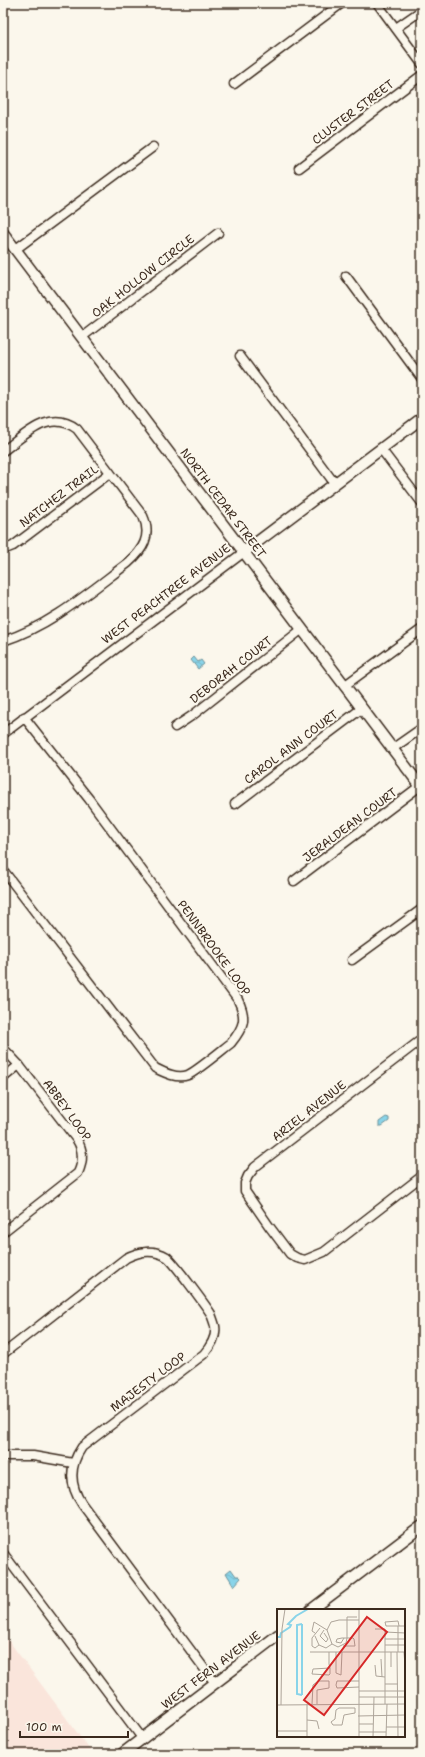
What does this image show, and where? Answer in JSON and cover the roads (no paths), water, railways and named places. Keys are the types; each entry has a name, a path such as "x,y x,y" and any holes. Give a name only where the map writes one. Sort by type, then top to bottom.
{"street":[{"path":"234,84 342,3"},
{"path":"377,3 422,64"},
{"path":"396,28 422,10"},
{"name":"CLUSTER STREET","path":"299,168 422,75"},
{"path":"16,249 153,147"},
{"name":"NORTH CEDAR STREET","path":"3,233 244,552 361,710 421,787"},
{"name":"OAK HOLLOW CIRCLE","path":"82,337 218,233"},
{"path":"346,276 422,379"},
{"path":"240,356 335,484"},
{"name":"WEST PEACHTREE AVENUE","path":"3,734 422,418"},
{"path":"3,451 34,429 48,422 60,420 69,423 77,428 143,516 148,533 145,543 138,554 47,622 23,635 3,641"},
{"path":"381,449 422,503"},
{"name":"NATCHEZ TRAIL","path":"3,550 13,546 110,473"},
{"path":"344,686 422,629"},
{"name":"DEBORAH COURT","path":"175,727 193,715 301,630"},
{"name":"CAROL ANN COURT","path":"235,804 361,710"},
{"name":"PENNBROOKE LOOP","path":"3,870 155,1068 166,1074 178,1076 188,1075 231,1043 236,1037 243,1023 244,1011 238,1000 84,793 24,717"},
{"path":"392,749 422,728"},
{"name":"JERALDEAN COURT","path":"294,882 421,787"},
{"path":"352,960 422,909"},
{"name":"ARIEL AVENUE","path":"422,1039 255,1167 245,1183 245,1191 290,1254 305,1260 324,1252 422,1176"},
{"name":"ABBEY LOOP","path":"3,1048 19,1065 77,1140 82,1152 82,1159 78,1173 70,1181 3,1232"},
{"path":"3,1078 19,1065"},
{"name":"MAJESTY LOOP","path":"3,1354 126,1258 142,1252 152,1252 168,1258 211,1315 215,1326 215,1335 212,1345 204,1354 82,1447 73,1463"},
{"path":"3,1456 33,1456 73,1463 72,1476 76,1496 215,1683"},
{"path":"312,1609 422,1526"},
{"path":"3,1553 142,1738"},
{"name":"WEST FERN AVENUE","path":"122,1754 277,1636"}],"water":[{"path":"194,657 198,662 201,660 204,664 198,669 191,660"},
{"path":"386,1117 389,1118 389,1121 382,1126 379,1126 379,1122"},
{"path":"231,1569 236,1576 241,1578 234,1586 226,1573"}]}
